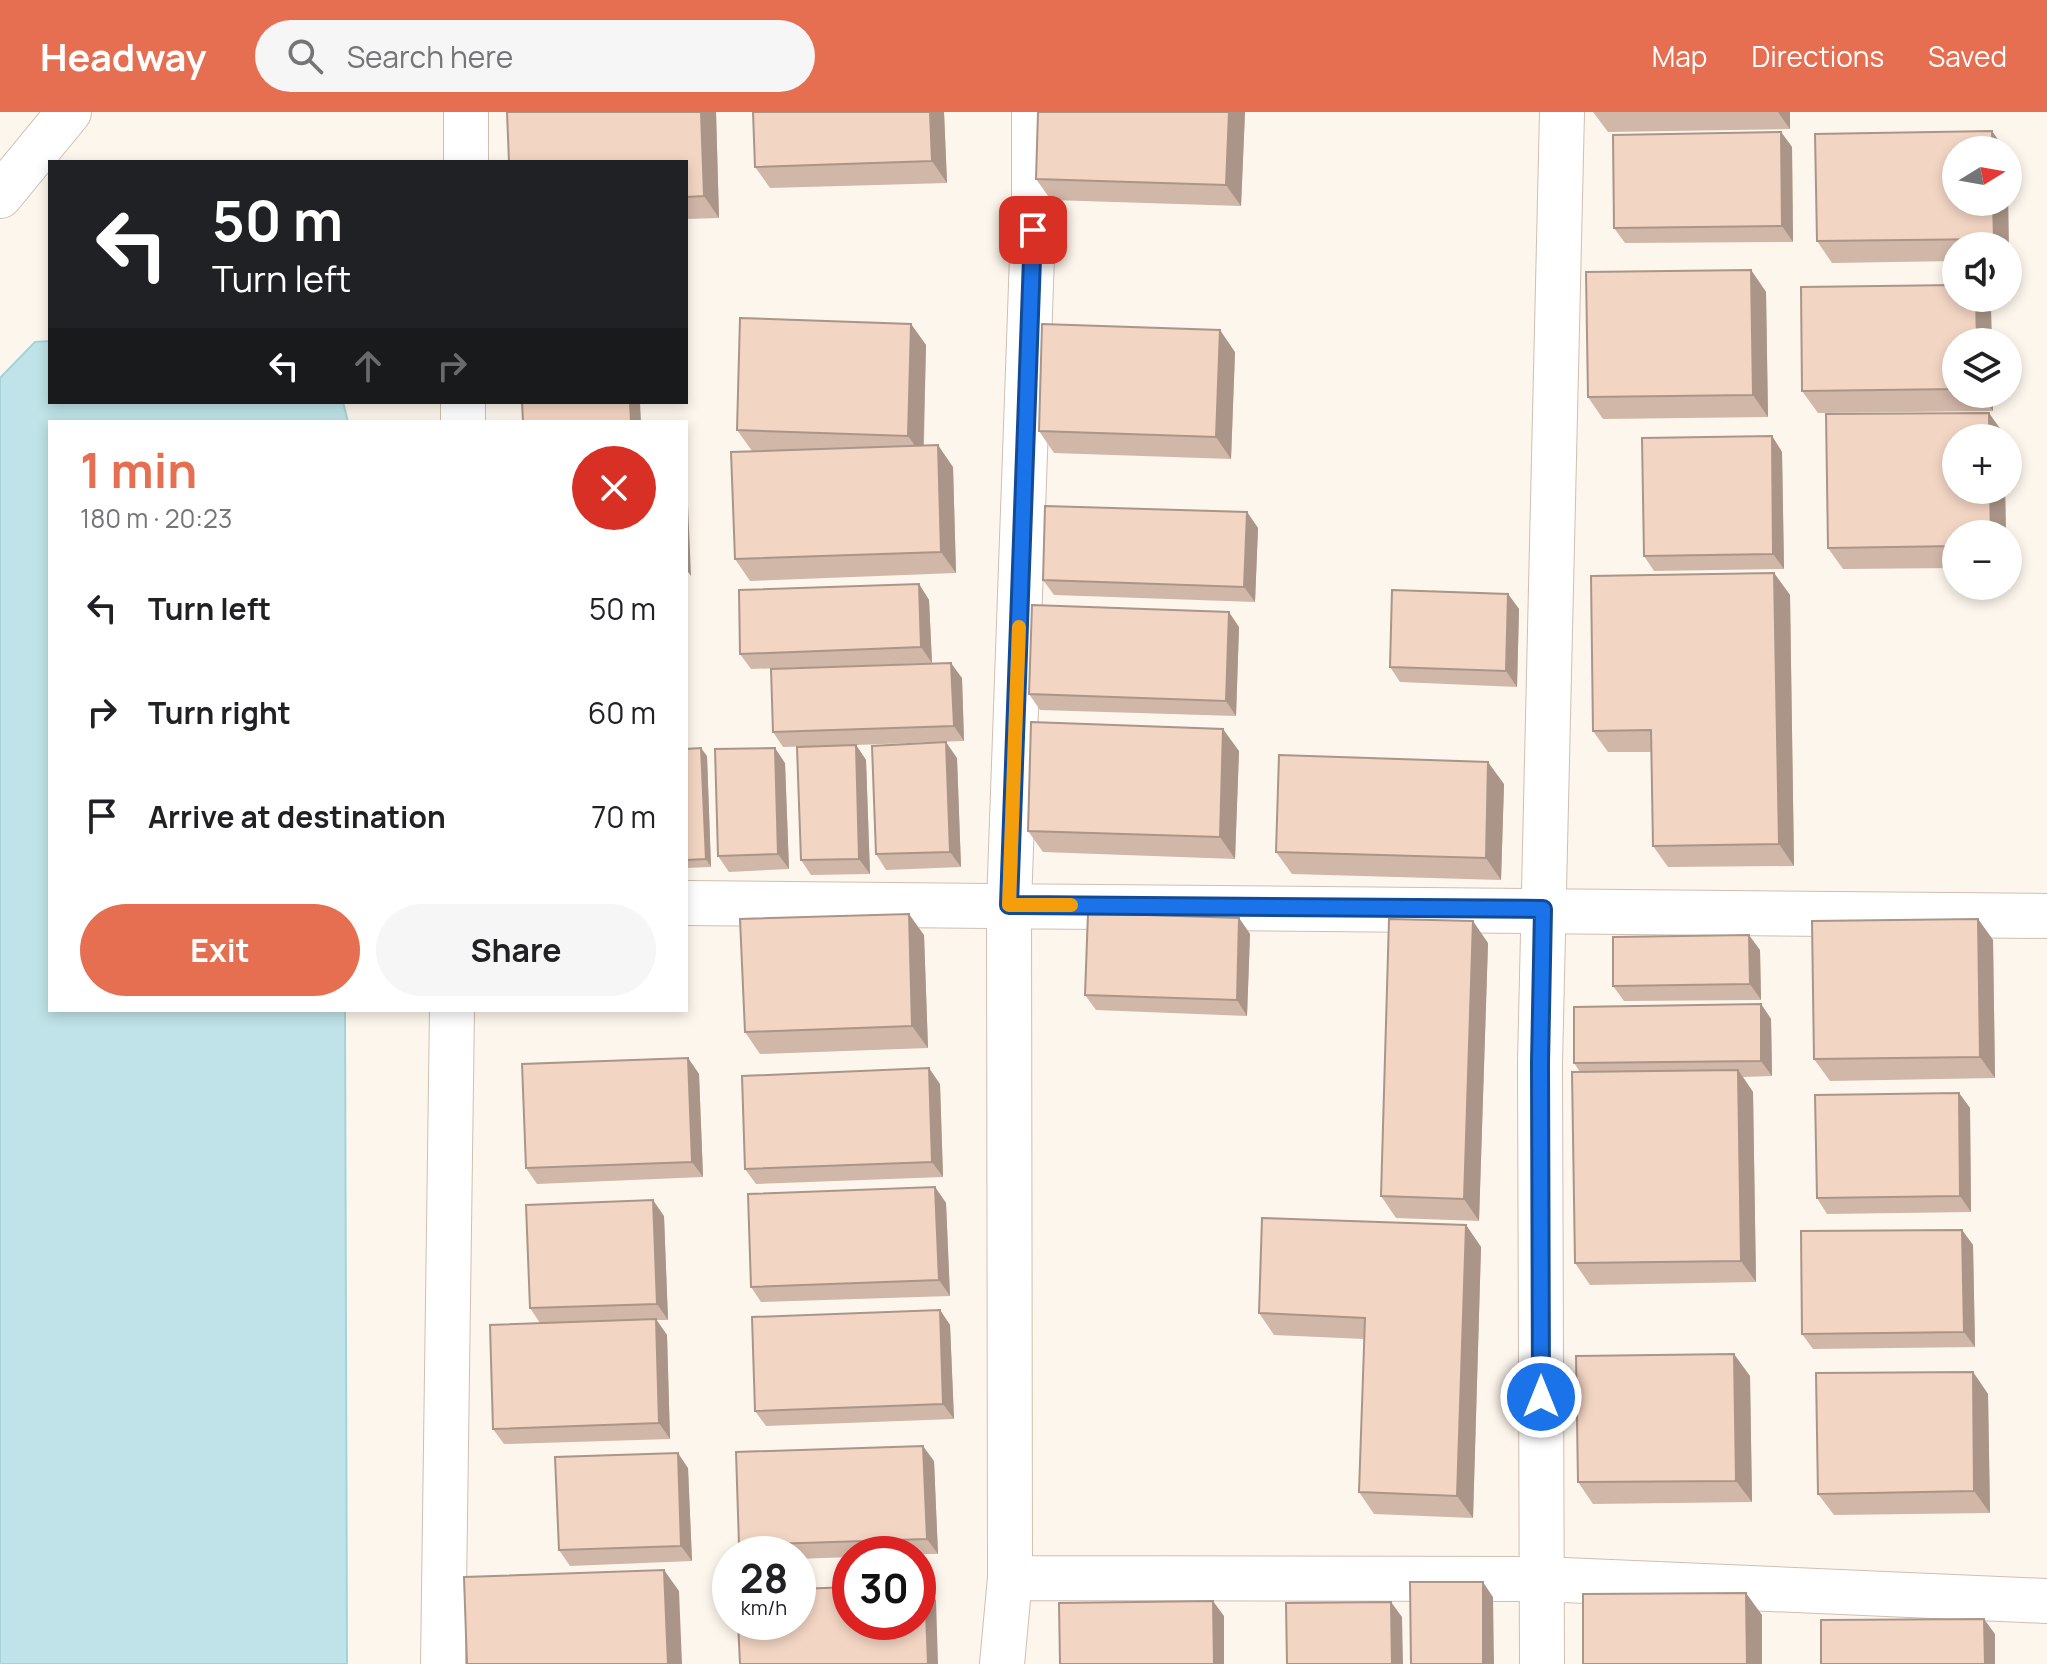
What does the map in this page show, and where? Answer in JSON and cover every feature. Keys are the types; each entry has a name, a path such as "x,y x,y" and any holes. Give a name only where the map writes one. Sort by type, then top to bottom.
{"street":[{"path":"0,196 69,112"},
{"path":"466,112 466,160"},
{"path":"1002,1664 1010,1578 1009,905 1034,200 1034,112"},
{"path":"1542,1664 1540,1063 1562,112"},
{"path":"688,903 2047,916"},
{"path":"443,1664 452,1012"},
{"path":"1010,1578 1541,1579 2047,1601"}],"water":[{"path":"48,341 48,404 344,404 348,420 48,420 48,1012 345,1012 347,1664 0,1664 0,378 35,342"}],"building":[{"path":"507,112 701,112 704,196 688,197 688,160 509,160"},
{"path":"753,112 930,112 932,161 755,167"},
{"path":"1038,112 1229,112 1226,185 1036,179"},
{"path":"1992,131 1992,136 1942,136 1942,216 1993,216 1994,232 1942,232 1942,240 1817,241 1815,134"},
{"path":"1781,132 1782,226 1614,228 1613,135"},
{"path":"1751,270 1753,395 1588,397 1586,272"},
{"path":"1942,285 1942,312 1976,312 1977,328 1942,328 1942,389 1802,391 1801,287"},
{"path":"740,318 911,324 908,436 737,430"},
{"path":"1042,324 1220,330 1216,437 1039,431"},
{"path":"522,404 630,404 631,420 523,420"},
{"path":"1989,413 1989,424 1942,424 1942,504 1990,504 1991,520 1942,520 1942,546 1828,548 1826,414"},
{"path":"1772,436 1773,554 1644,556 1642,438"},
{"path":"938,445 941,552 735,559 731,452"},
{"path":"1045,506 1247,512 1244,587 1043,580"},
{"path":"1774,573 1779,844 1653,846 1651,730 1593,731 1591,576"},
{"path":"919,584 921,647 740,654 739,590"},
{"path":"1392,590 1508,594 1506,671 1390,667"},
{"path":"1032,605 1229,612 1226,701 1029,694"},
{"path":"951,663 954,726 773,732 771,669"},
{"path":"1031,722 1223,729 1220,837 1028,831"},
{"path":"946,742 950,852 876,854 872,746"},
{"path":"856,745 859,859 801,860 797,747"},
{"path":"701,748 706,859 688,860 688,749"},
{"path":"775,748 778,854 718,856 715,749"},
{"path":"1279,755 1488,762 1486,858 1276,852"},
{"path":"1088,913 1239,918 1237,1000 1085,995"},
{"path":"909,914 912,1026 745,1032 740,919"},
{"path":"1389,919 1473,921 1464,1199 1381,1196"},
{"path":"1978,919 1980,1057 1814,1059 1812,921"},
{"path":"1749,935 1750,984 1613,986 1613,937"},
{"path":"1761,1004 1761,1061 1574,1063 1574,1007"},
{"path":"688,1058 692,1162 526,1168 522,1064"},
{"path":"929,1068 932,1162 745,1169 742,1076"},
{"path":"1738,1070 1741,1261 1575,1263 1572,1072"},
{"path":"1959,1093 1960,1196 1817,1198 1815,1095"},
{"path":"935,1187 939,1280 751,1287 748,1194"},
{"path":"653,1200 657,1304 530,1308 526,1205"},
{"path":"1262,1218 1466,1225 1457,1496 1359,1492 1365,1318 1259,1313"},
{"path":"1962,1230 1964,1332 1802,1334 1801,1231"},
{"path":"940,1310 943,1404 755,1411 752,1317"},
{"path":"656,1319 659,1423 493,1429 490,1325"},
{"path":"1734,1354 1736,1481 1578,1482 1576,1356"},
{"path":"1973,1372 1974,1491 1818,1494 1816,1373"},
{"path":"923,1446 927,1536 832,1536 832,1542 816,1543 816,1536 739,1536 736,1452"},
{"path":"678,1453 681,1546 559,1550 555,1457"},
{"path":"664,1570 668,1664 467,1664 464,1577"},
{"path":"1410,1582 1483,1582 1483,1664 1411,1664"},
{"path":"816,1588 832,1588 832,1640 927,1640 928,1664 740,1664 739,1640 816,1640"},
{"path":"1746,1593 1747,1664 1583,1664 1583,1594"},
{"path":"1213,1601 1214,1664 1060,1664 1059,1603"},
{"path":"1391,1602 1392,1664 1287,1664 1286,1603"},
{"path":"1984,1619 1985,1664 1821,1664 1821,1620"}],"slow traffic":[{"path":"1019,627 1009,905 1071,905"}],"route":[{"path":"1033,230 1009,905 1543,909 1541,1397"}]}
